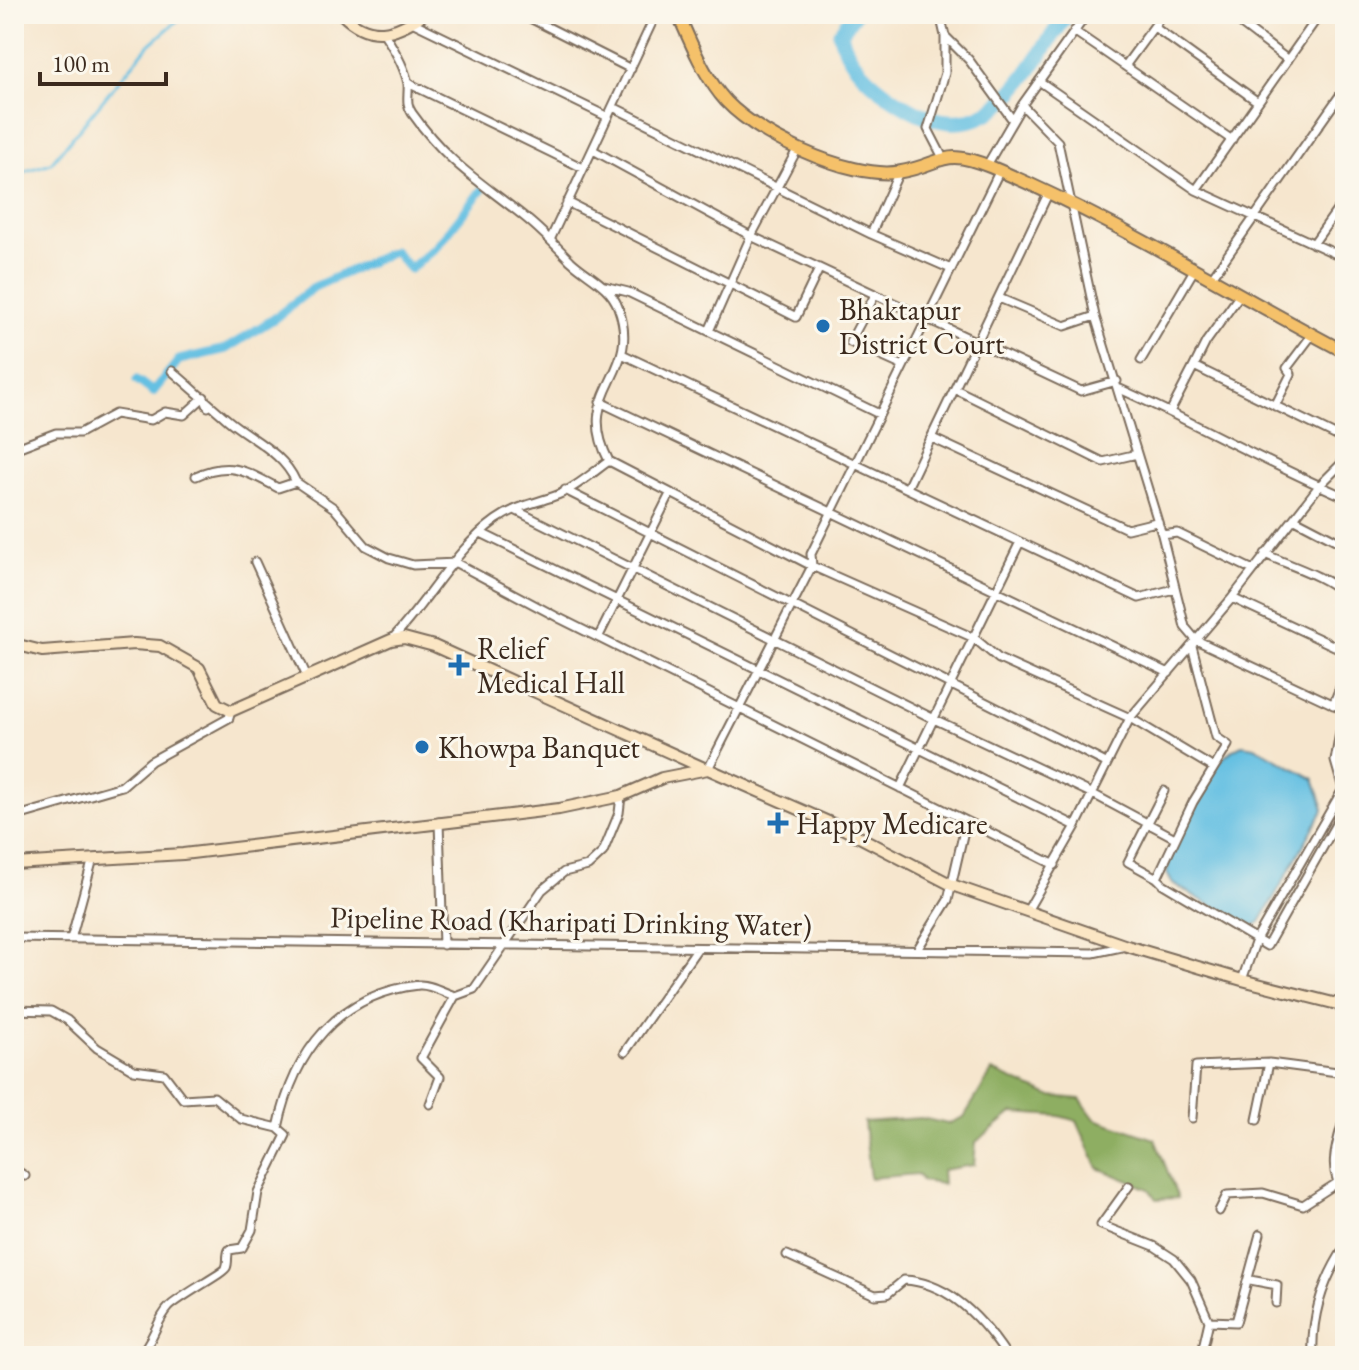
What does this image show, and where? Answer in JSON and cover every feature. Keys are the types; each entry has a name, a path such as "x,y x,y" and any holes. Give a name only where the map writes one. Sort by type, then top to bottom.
{"main road":[{"path":"342,14 364,31 385,35 424,14"},
{"path":"678,14 720,95 749,121 798,148 870,171 899,172 942,156 959,155 987,165 1070,204 1345,352"},
{"path":"14,644 42,651 134,644 160,646 199,668 217,704 231,711 391,640 404,638 434,646 842,828 952,885 1127,946 1345,1006"},
{"path":"14,864 92,862 183,854 559,809 621,796 662,778 708,769"}],"street":[{"path":"522,14 631,69"},
{"path":"550,240 656,14"},
{"path":"940,14 945,36 945,73 933,104 928,129 942,156"},
{"path":"987,165 1010,116 1022,105 1087,14"},
{"path":"1125,66 1163,14"},
{"path":"1228,14 1288,60"},
{"path":"1196,190 1320,14"},
{"path":"1334,14 1345,21"},
{"path":"412,22 608,117"},
{"path":"1154,27 1258,102"},
{"path":"1074,31 1232,140"},
{"path":"385,35 408,83 407,102 411,112 442,152 604,286 618,306 624,355 596,416 609,461 812,566 974,638 999,659 1130,718 1212,767"},
{"path":"945,36 969,60 1010,116"},
{"path":"1039,81 1196,190 1345,258"},
{"path":"408,83 583,168"},
{"path":"1211,279 1345,88"},
{"path":"1022,105 1058,142 1095,316 1162,535 1185,627 1194,643 1216,737 1228,745 1212,767 1157,878"},
{"path":"613,107 871,234 951,269"},
{"path":"709,331 751,236 798,148"},
{"path":"593,150 751,236 1081,391 1118,385 1239,450 1345,497"},
{"path":"708,769 777,639 812,566 811,554 1000,170"},
{"path":"871,234 899,172"},
{"path":"907,488 1048,194"},
{"path":"1313,244 1345,199"},
{"path":"567,202 796,317 819,269"},
{"path":"1141,360 1194,270"},
{"path":"604,286 628,292 879,414"},
{"path":"875,295 850,342 903,366"},
{"path":"1170,412 1206,342 1239,296"},
{"path":"999,298 1065,326 1095,316"},
{"path":"1275,406 1291,374 1287,368 1312,335"},
{"path":"624,355 857,461 907,488 1139,598 1174,589"},
{"path":"1194,366 1345,440"},
{"path":"172,371 290,468 296,482 334,508 366,546 389,558 413,565 456,563 1055,865"},
{"path":"955,389 1103,462 1137,454"},
{"path":"204,397 208,407"},
{"path":"14,449 56,433 80,433 115,414 151,420 165,412 184,415 204,397"},
{"path":"600,402 1169,673"},
{"path":"932,438 1127,529 1156,522"},
{"path":"1027,911 1076,826 1130,718 1232,598 1319,486 1345,460"},
{"path":"391,640 481,533 515,510 565,490 609,461"},
{"path":"196,476 207,471 241,468 278,488 296,482"},
{"path":"565,490 1106,763"},
{"path":"599,636 670,494"},
{"path":"515,510 934,719 1091,793 1175,838"},
{"path":"1295,519 1345,545"},
{"path":"481,533 1076,826"},
{"path":"1162,535 1177,533 1253,570"},
{"path":"900,788 1020,542"},
{"path":"1265,554 1307,573 1322,575 1345,594"},
{"path":"255,562 308,679"},
{"path":"1232,598 1345,651"},
{"path":"1194,643 1344,710 1335,761 1344,793 1256,940 1242,980"},
{"path":"1333,705 1345,675"},
{"path":"14,817 122,786 151,761 229,718 231,711"},
{"path":"1164,791 1128,862 1267,946 1345,808"},
{"path":"278,1128 295,1071 305,1053 351,1005 369,996 419,985 455,996 474,989 527,906 552,879 588,866 603,852 619,813 621,796"},
{"path":"439,822 443,945"},
{"path":"917,950 948,900 966,822"},
{"path":"71,939 92,862"},
{"name":"Pipeline Road (Kharipati Drinking Water)","path":"14,938 1093,953 1127,946"},
{"path":"625,1052 697,949"},
{"path":"430,1104 440,1077 421,1058 455,996"},
{"path":"14,1010 51,1011 67,1020 97,1048 134,1070 164,1074 183,1099 214,1097 241,1119 278,1128 286,1135 258,1192 252,1230 242,1248 229,1250 227,1268 219,1276 194,1286 166,1310 152,1343 139,1355"},
{"path":"1192,1118 1196,1066 1269,1063 1345,1073"},
{"path":"1257,1120 1269,1063"},
{"path":"1345,1115 1334,1167 1337,1183 1345,1192"},
{"path":"14,1169 25,1176"},
{"path":"1219,1211 1227,1195 1263,1193 1303,1205 1337,1183"},
{"path":"1129,1186 1101,1225 1154,1246 1174,1259 1191,1280 1209,1321 1201,1356"},
{"path":"1209,1321 1236,1322 1250,1280 1260,1234"},
{"path":"1313,1356 1317,1304 1331,1268 1345,1247"},
{"path":"787,1255 875,1295 887,1294 904,1280 939,1291 976,1315 1007,1356"},
{"path":"1250,1280 1277,1285 1276,1303"}],"green space":[{"path":"992,1071 1050,1096 1080,1099 1095,1119 1155,1139 1178,1198 1156,1199 1149,1189 1098,1168 1077,1121 1059,1116 1012,1113 976,1142 974,1165 942,1170 943,1184 922,1181 918,1174 870,1178 864,1122 921,1118 948,1124 964,1117"}],"water":[{"path":"1242,745 1255,747 1314,779 1324,809 1260,922 1250,928 1172,883 1167,873 1189,813 1206,780 1228,753"}],"waterway":[{"path":"14,175 51,163 147,47 185,14"},
{"path":"854,14 840,33 848,53 860,70 894,99 926,116 954,122 977,118 998,106 1033,65 1067,14"},
{"path":"137,380 153,392 179,360 226,349 275,318 314,287 394,251 410,269 437,246 484,187"}],"place":[{"name":"Bhaktapur District Court","path":"823,326"},
{"name":"Relief Medical Hall","path":"459,665"},
{"name":"Khowpa Banquet","path":"422,747"},
{"name":"Happy Medicare","path":"778,823"}]}
